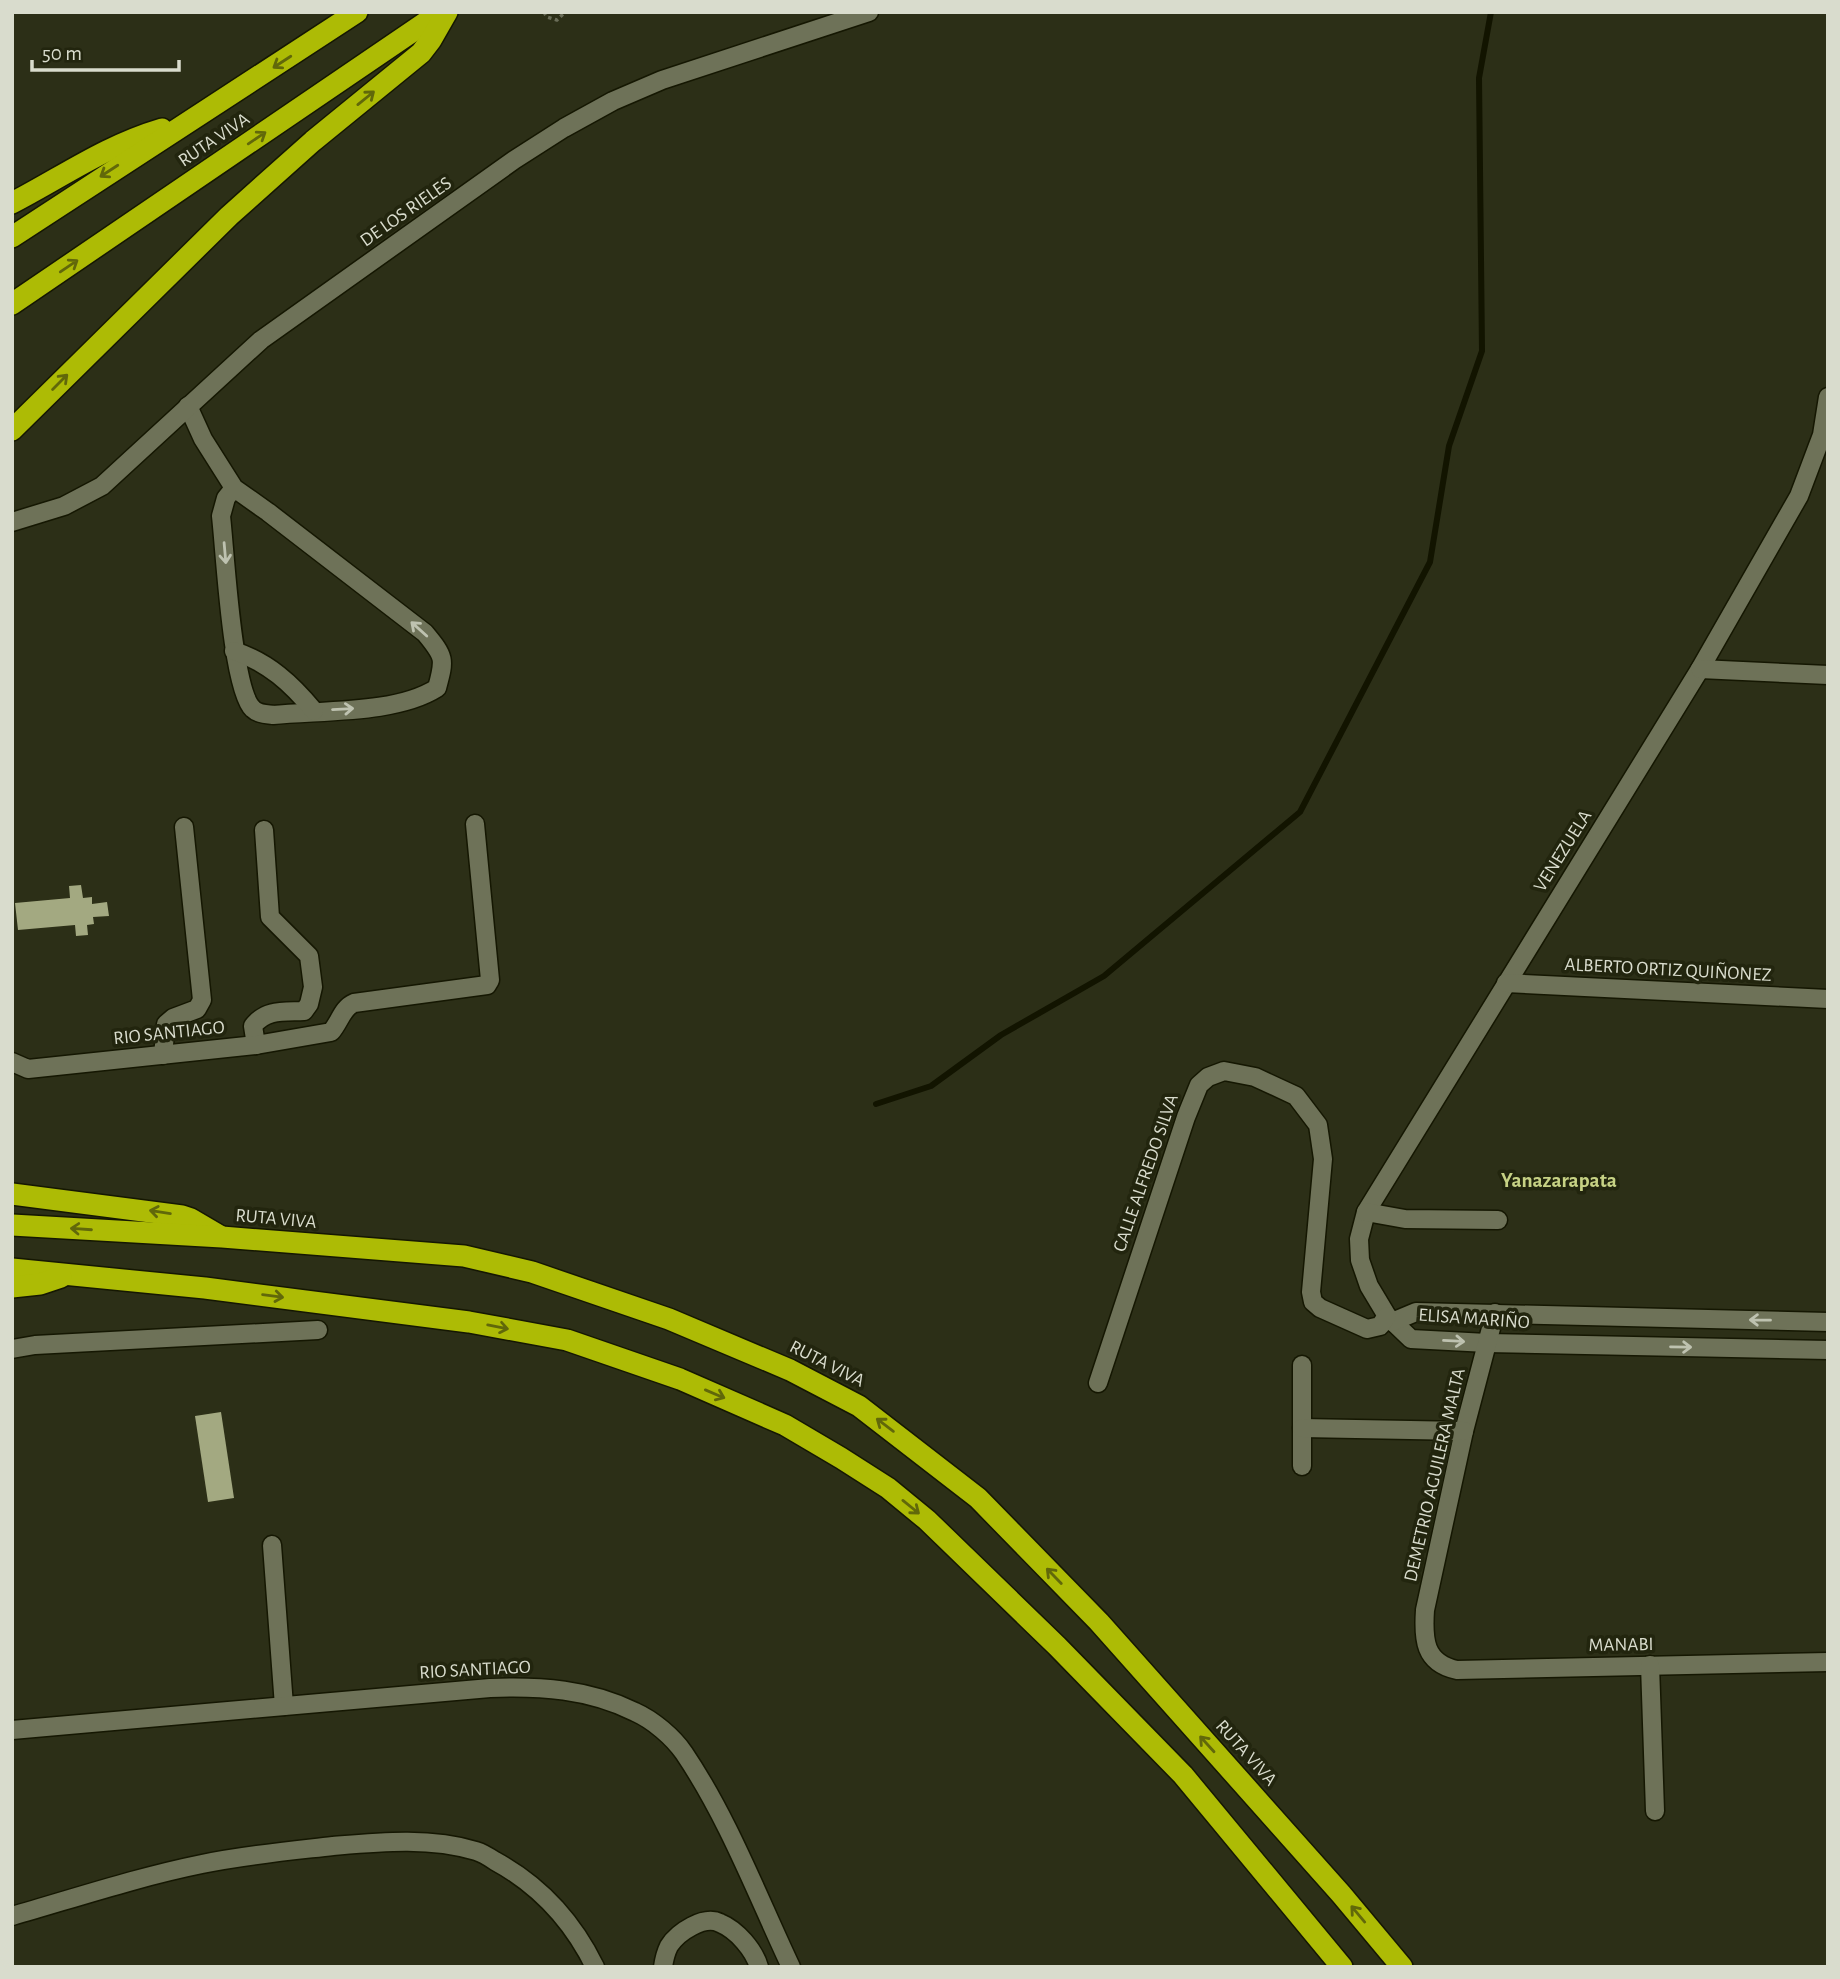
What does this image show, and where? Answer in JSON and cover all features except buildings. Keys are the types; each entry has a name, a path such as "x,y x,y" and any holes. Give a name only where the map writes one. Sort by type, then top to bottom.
{"highway":[{"name":"RUTA VIVA","path":"12,237 356,12"},
{"name":"RUTA VIVA","path":"12,304 441,12"},
{"path":"12,430 229,216 313,141 421,53 447,12"},
{"path":"12,203 98,153 135,137 187,121"},
{"path":"12,1194 181,1216 222,1237"},
{"name":"RUTA VIVA","path":"12,1225 222,1237 464,1256 532,1272 669,1319 790,1370 859,1406 978,1498 1090,1613 1341,1894 1402,1967"},
{"path":"12,1269 205,1287 469,1322 567,1340 680,1379 785,1425 841,1458 928,1520 1047,1636 1182,1775 1342,1967"},
{"path":"12,1287 40,1284 73,1273"}],"street":[{"name":"DE LOS RIELES","path":"12,522 64,506 102,486 261,340 514,160 564,128 613,101 662,80 869,12"},
{"name":"VENEZUELA","path":"1389,1319 1369,1286 1360,1260 1359,1239 1366,1212 1700,669 1799,496 1822,435 1828,397"},
{"path":"188,406 203,439 234,488 425,633 436,646 443,664 437,688 421,698 390,706 274,715 253,709 247,699 234,651 222,516 226,498 234,488"},
{"path":"234,651 264,663 293,685 314,711"},
{"path":"1700,669 1828,675"},
{"name":"RIO SANTIAGO","path":"12,1062 28,1069 256,1045 331,1032 339,1023 344,1010 354,1003 481,987 490,981 475,824"},
{"path":"163,1055 166,1024 173,1018 197,1009 202,1000 184,827"},
{"path":"256,1045 253,1026 259,1018 266,1013 304,1011 309,1004 313,987 309,956 270,917 264,830"},
{"name":"ALBERTO ORTIZ QUIÑONEZ","path":"1506,983 1828,999"},
{"name":"CALLE ALFREDO SILVA","path":"1098,1383 1186,1117 1199,1086 1209,1077 1224,1071 1255,1077 1296,1096 1318,1125 1323,1158 1311,1292 1313,1302 1320,1308 1367,1329 1381,1326 1389,1319"},
{"path":"1366,1212 1405,1219 1498,1220"},
{"name":"ELISA MARIÑO","path":"1389,1319 1416,1312 1828,1322"},
{"name":"DEMETRIO AGUILERA MALTA","path":"1427,1647 1425,1610 1464,1431 1495,1313"},
{"name":"ELISA MARIÑO","path":"1389,1319 1411,1339 1828,1350"},
{"path":"12,1349 35,1345 318,1330"},
{"path":"1302,1365 1302,1466"},
{"path":"1302,1428 1464,1431"},
{"path":"272,1545 284,1706"},
{"name":"MANABI","path":"1427,1647 1433,1659 1445,1668 1457,1670 1828,1662"},
{"path":"1650,1665 1655,1811"},
{"name":"RIO SANTIAGO","path":"12,1730 490,1688 530,1687 582,1692 636,1712 667,1734 683,1751 725,1825 791,1967"},
{"path":"12,1916 137,1880 201,1864 262,1853 380,1842 441,1844 478,1851 511,1870 548,1898 575,1931 595,1967"},
{"path":"663,1967 670,1945 677,1937 697,1923 708,1921 720,1922 744,1941 759,1967"}],"path":[{"path":"544,12 547,17 556,20 565,12"}],"waterway":[{"path":"876,1104 931,1086 1001,1035 1104,976 1300,812 1430,562 1449,446 1482,351 1479,78 1491,12"}],"district":[{"name":"Yanazarapata","path":"1559,1180"}]}
